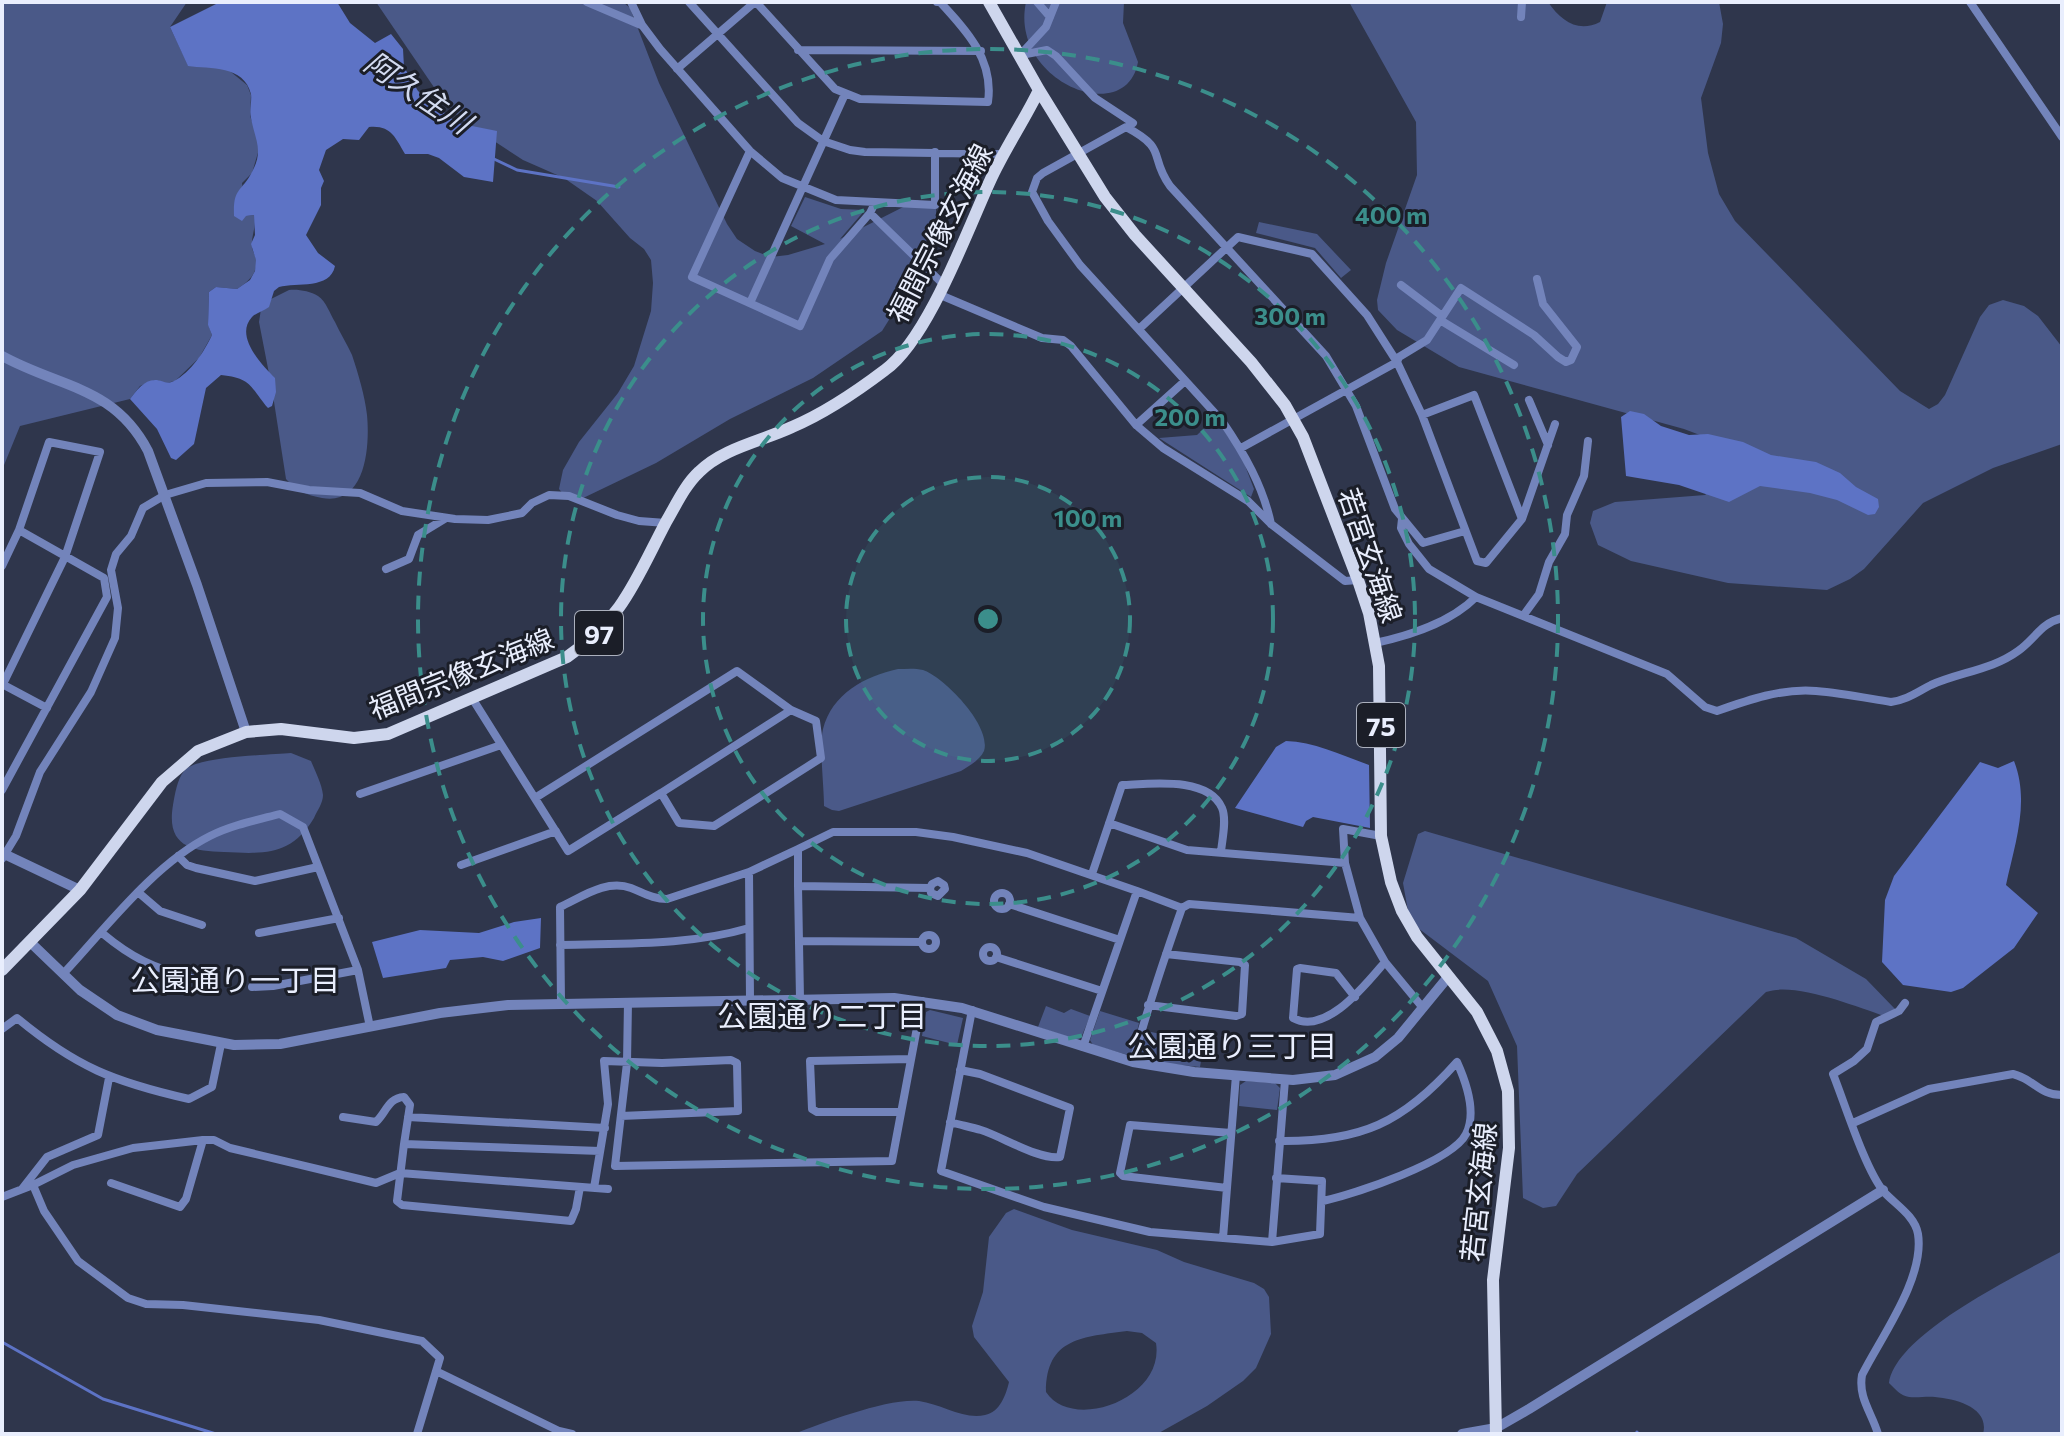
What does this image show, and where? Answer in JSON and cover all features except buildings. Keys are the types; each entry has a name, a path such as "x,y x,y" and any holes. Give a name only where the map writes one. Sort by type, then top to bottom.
{"main road":[{"name":"若宮玄海線","path":"989,2 1105,197 1135,235 1258,370 1293,419 1358,580 1375,643 1381,701 1381,836 1391,882 1402,911 1430,956 1477,1012 1503,1069 1510,1108 1509,1148 1493,1280 1496,1431"},
{"name":"福間宗像玄海線","path":"2,970 80,890 173,770 198,751 244,726 339,737 370,737 406,728 567,657 592,639 617,613 691,481 707,465 814,416 889,368 914,339 991,178 1039,90"}],"street":[{"path":"587,2 642,25"},
{"path":"631,2 642,25 677,69 750,151 782,178 836,200 935,205 935,152"},
{"path":"689,2 784,111 823,141 850,150 1005,154"},
{"path":"677,69 756,2 835,89 845,94 860,99 988,102 991,87 981,51 962,25 937,2"},
{"path":"1037,2 1050,17"},
{"path":"1021,55 1046,27 1056,2"},
{"path":"1521,17 1522,2"},
{"path":"1970,2 2061,131"},
{"path":"798,50 981,51"},
{"path":"1021,55 1047,50 1095,98 1133,123"},
{"path":"750,303 845,94"},
{"path":"1271,524 1267,507 1241,448 1222,421 1080,265 1048,221 1032,192 1043,173 1126,127 1147,138 1158,153 1164,178 1170,186 1310,336 1347,389 1395,509 1402,519 1423,543 1465,531"},
{"path":"750,151 692,277 800,326 830,259 875,203"},
{"path":"870,213 940,289 1042,338 1063,340 1136,425 1163,448 1248,501 1271,524 1345,581 1358,580"},
{"path":"1139,329 1238,237 1312,254 1367,315 1397,362 1422,415 1477,561 1486,563 1522,519 1555,424"},
{"path":"1241,448 1397,362 1399,357 1427,340 1461,288 1534,335 1558,357 1566,362 1571,360 1577,347 1543,304 1537,279"},
{"path":"1401,285 1441,318 1514,365"},
{"path":"2,356 111,404 140,436 165,495 244,726"},
{"path":"1136,425 1185,381"},
{"path":"1422,415 1474,395 1522,519"},
{"path":"1529,400 1548,445"},
{"path":"1523,616 1539,594 1549,562 1565,534 1567,515 1584,476 1588,441"},
{"path":"2,566 19,530 49,442 100,452 65,557 2,684 47,708"},
{"path":"80,890 3,856 16,836 40,772 91,692 115,638 118,608 111,570 116,554 131,536 143,508 165,495 206,483 267,482 309,490 360,493 402,511 447,518 488,520 522,513 532,503 549,495 569,496 639,521 666,523"},
{"path":"386,569 409,559 418,535 447,518"},
{"path":"1402,519 1401,528 1409,544 1429,569 1476,597 1667,674 1705,707 1717,711 1752,699 1814,690 1891,702 1903,701 1929,686 1963,673 1989,668 2019,651 2046,623 2062,618"},
{"path":"2,790 107,597 104,578 19,530"},
{"path":"1375,643 1399,638 1436,622 1468,605 1476,597"},
{"path":"535,798 737,671 791,710 816,721 821,758 714,826 679,823 661,793"},
{"path":"472,698 568,851 791,710"},
{"path":"360,794 501,745"},
{"path":"1092,874 1122,785 1179,783 1217,800 1223,810 1221,852"},
{"path":"63,974 178,856 212,834 280,814 303,827 358,970 370,1027"},
{"path":"1109,823 1187,850 1345,863"},
{"path":"1381,836 1343,829 1345,863 1360,918 1385,962 1423,1008"},
{"path":"461,865 556,831"},
{"path":"561,1003 560,907 599,888 623,886 656,899 667,899 749,872 833,832 916,832 979,841 1092,874 1182,908"},
{"path":"798,849 800,999"},
{"path":"178,856 187,865 196,868 255,881 318,867"},
{"path":"749,872 750,1000"},
{"path":"798,886 930,888"},
{"path":"1083,1047 1137,891"},
{"path":"139,893 160,911 202,925"},
{"path":"1009,904 1120,940"},
{"path":"1133,1062 1148,1005 1182,908 1189,904 1360,918"},
{"path":"259,933 339,918"},
{"path":"560,945 669,944 703,940 749,928"},
{"path":"102,933 128,955 148,965 192,978"},
{"path":"799,941 922,942"},
{"path":"30,942 93,1001 117,1015 157,1030 221,1044 280,1044 472,1008 561,1003 884,998 972,1010 1133,1062 1194,1072 1285,1080 1321,1078 1362,1064 1398,1038 1448,977"},
{"path":"1148,1005 1221,1015 1242,1014 1245,965 1166,954"},
{"path":"996,957 1102,991"},
{"path":"1355,997 1336,973 1297,969 1293,1018 1297,1022 1316,1019 1340,1010 1355,997 1385,962"},
{"path":"252,987 358,970"},
{"path":"628,1002 627,1063 615,1166 892,1161 922,1001"},
{"path":"1878,1434 1863,1401 1860,1386 1862,1375 1901,1306 1918,1245 1918,1232 1871,1171 1833,1074 1867,1049 1876,1022 1899,1011 1905,1003"},
{"path":"972,1010 941,1171 1078,1217 1150,1232 1272,1242 1320,1234 1322,1181 1276,1178"},
{"path":"2,1029 17,1018 69,1057 109,1078 189,1099 212,1087 221,1044"},
{"path":"901,1112 817,1112 812,1109 810,1061 911,1059"},
{"path":"594,1188 608,1104 604,1061 731,1060 737,1063 738,1111 621,1116"},
{"path":"1279,1141 1313,1142 1341,1138 1386,1122 1421,1099 1457,1062 1467,1090 1470,1119 1460,1144 1449,1152 1352,1195 1323,1201"},
{"path":"950,1122 981,1130 1055,1158 1060,1157 1070,1108 980,1074 960,1070"},
{"path":"1853,1123 1929,1089 2013,1074 2023,1076 2048,1094 2062,1095"},
{"path":"1223,1238 1236,1075"},
{"path":"22,1189 47,1157 98,1135 109,1078"},
{"path":"1272,1242 1285,1080"},
{"path":"343,1117 376,1122 387,1106 399,1097 408,1100 397,1201 402,1205 571,1221 580,1187"},
{"path":"408,1117 605,1128"},
{"path":"1227,1188 1157,1181 1120,1173 1130,1125 1231,1133"},
{"path":"2,1197 99,1156 155,1144 203,1140 214,1140 230,1148 376,1183 400,1173 608,1189"},
{"path":"111,1183 180,1207 186,1199 203,1140"},
{"path":"404,1144 600,1151"},
{"path":"33,1185 44,1211 78,1261 128,1298 146,1304 183,1305 319,1320 422,1341 440,1358 417,1434"},
{"path":"1462,1434 1496,1431 1883,1190"},
{"path":"436,1371 559,1431 572,1434"}],"shaded area":[{"path":"2,2 187,2 170,27 188,65 226,68 247,85 251,95 250,116 259,149 252,173 242,183 246,216 254,215 255,219 252,242 256,259 254,273 237,289 216,287 209,292 208,324 212,335 199,358 175,381 166,383 155,380 140,386 130,399 20,426 2,470"},
{"path":"220,2 337,2 350,23 375,43 391,34 403,49 404,67 418,91 457,123 497,131 493,182 464,177 439,158 428,154 405,154 392,133 382,128 369,127 359,140 343,139 326,150 319,170 324,181 321,205 306,235 318,253 335,266 332,274 312,284 279,287 274,291 269,307 254,316 247,325 246,333 252,350 275,378 276,392 272,406 268,408 245,381 221,375 206,388 194,444 176,460 171,458 157,429 130,399 147,382 171,382 191,367 212,335 208,325 209,292 216,287 237,289 250,280 255,271 256,260 251,244 255,235 254,215 246,216 242,221 234,216 236,195 252,172 257,157 258,145 250,115 251,94 247,85 234,73 188,66 170,27"},
{"path":"376,2 623,2 630,8 659,83 727,224 737,239 755,251 771,257 825,244 791,226 805,197 841,209 865,210 840,239 917,200 936,209 936,228 902,299 882,331 813,378 730,419 656,463 579,500 564,495 559,489 563,470 579,442 618,393 634,366 651,311 651,260 597,201 564,178 523,160 462,120 444,102"},
{"path":"1026,2 1124,2 1123,23 1138,62 1129,82 1113,92 1093,93 1071,87 1051,73 1035,54 1025,30"},
{"path":"1349,2 1548,2 1564,20 1584,26 1600,22 1607,2 1719,2 1723,24 1721,43 1701,98 1708,153 1719,194 1735,221 1900,391 1929,409 1945,395 1980,317 1989,305 2003,300 2024,306 2038,316 2062,347 2062,444 1993,468 1923,503 1864,569 1827,590 1728,583 1631,561 1598,545 1590,523 1593,511 1615,502 1705,495 1710,490 1713,440 1684,429 1459,367 1397,330 1378,310 1377,300 1386,263 1417,175 1416,122"},
{"path":"1259,222 1317,234 1351,270 1341,278 1315,248 1256,233"},
{"path":"289,290 311,293 323,301 352,355 363,392 368,428 366,457 356,483 348,493 337,498 306,494 286,479 259,322 261,309 269,300"},
{"path":"1630,411 1644,414 1661,426 1689,435 1708,434 1743,442 1771,455 1816,462 1840,473 1856,487 1878,499 1879,507 1875,514 1868,515 1837,500 1760,486 1729,502 1679,485 1626,476 1621,417"},
{"path":"1215,418 1241,455 1254,489 1251,497 1159,438 1197,435"},
{"path":"898,669 923,670 954,692 981,729 984,751 961,771 839,811 824,806 821,745 827,717 852,688 874,676"},
{"path":"1286,741 1317,746 1369,765 1370,828 1313,817 1303,827 1235,808 1276,747"},
{"path":"291,753 311,761 323,795 314,818 296,840 275,850 238,853 192,848 177,838 173,830 173,805 184,771 217,759"},
{"path":"2014,761 2019,776 2021,807 2006,885 2038,913 2014,948 1963,988 1951,992 1903,985 1882,962 1885,900 1894,876 1980,762 1998,768"},
{"path":"1425,831 1796,938 1866,979 1895,1009 1884,1016 1808,993 1792,990 1766,992 1577,1174 1556,1206 1543,1208 1523,1198 1517,1046 1488,981 1410,922 1403,883 1418,834"},
{"path":"541,918 540,948 503,961 483,957 450,960 446,968 383,978 372,942 420,930 479,933 514,922"},
{"path":"1046,1006 1064,1013 1071,1009 1090,1016 1081,1038 1077,1040 1038,1027"},
{"path":"930,1010 963,1018 957,1045 922,1036 926,1012"},
{"path":"1100,1011 1139,1023 1132,1052 1128,1055 1093,1045 1090,1040"},
{"path":"1146,1031 1166,1035 1177,1045 1203,1048 1200,1067 1142,1058 1140,1053"},
{"path":"1246,1081 1275,1083 1280,1088 1277,1110 1239,1106 1240,1085"},
{"path":"1014,1209 1072,1230 1157,1250 1264,1289 1269,1297 1271,1334 1256,1368 1207,1406 1157,1434 794,1434 856,1412 906,1401 919,1401 977,1416 998,1407 1009,1382 974,1337 972,1326 983,1292 989,1237 1006,1213","holes":["1111,1333 1142,1333 1156,1343 1155,1363 1146,1380 1132,1394 1114,1404 1095,1409 1075,1409 1059,1404 1046,1392 1053,1360 1070,1343"]},
{"path":"2062,1251 2062,1434 1983,1434 1982,1418 1970,1406 1944,1398 1906,1396 1889,1383 1897,1364 1935,1326 1990,1290"}],"waterway":[{"name":"阿久住川","path":"494,159 517,170 619,187"},
{"path":"2,1342 103,1399 216,1434"}],"district":[{"name":"公園通り一丁目","path":"235,978"},
{"name":"公園通り二丁目","path":"822,1014"},
{"name":"公園通り三丁目","path":"1232,1044"}]}
